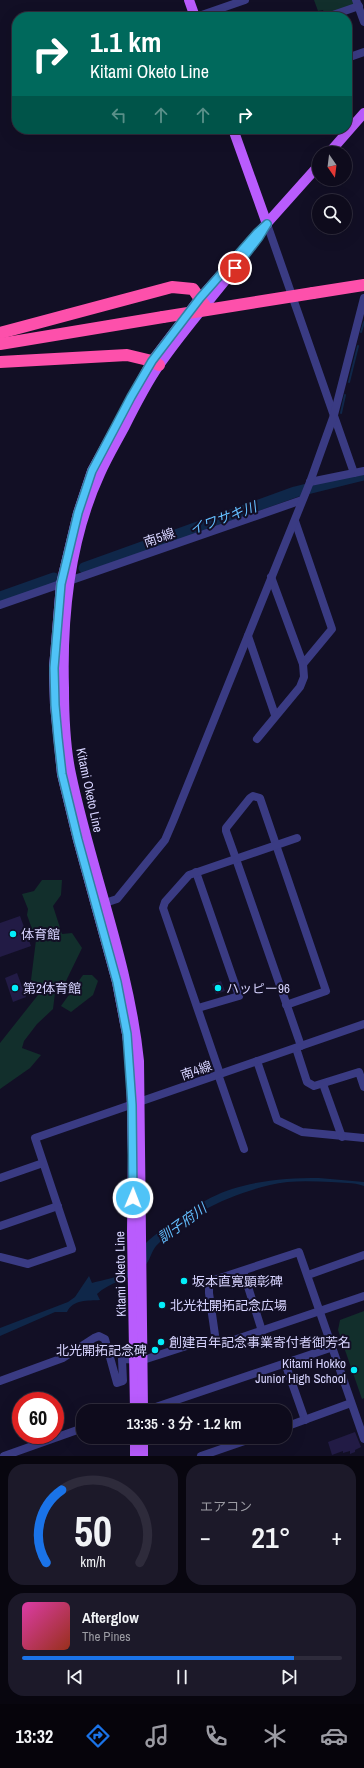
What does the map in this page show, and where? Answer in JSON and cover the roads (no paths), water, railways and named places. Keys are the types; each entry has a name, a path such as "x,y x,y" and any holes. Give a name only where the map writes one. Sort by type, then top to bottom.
{"highway":[{"path":"0,344 364,284"},
{"path":"0,333 172,287 194,289 202,302"},
{"path":"0,362 127,354 155,363"}],"main road":[{"path":"189,0 194,12"},
{"path":"352,127 364,113"},
{"path":"235,134 267,224"},
{"path":"335,146 346,134"},
{"name":"Kitami Oketo Line","path":"136,1404 139,1360 141,1287 141,1224 136,1104 127,1034 117,982 101,905 70,772 66,737 63,665 66,583 84,516 100,474 155,363 257,233 267,224 312,173"},
{"name":"Kitami Oketo Line","path":"136,1104 133,1155 133,1294 143,1404"},
{"path":"135,1444 136,1456"},
{"path":"143,1444 143,1456"}],"street":[{"path":"210,12 245,0"},
{"path":"338,12 358,3 364,22"},
{"path":"352,56 364,52"},
{"path":"267,224 354,473"},
{"path":"101,905 117,898 165,840 308,486 334,415 364,298"},
{"path":"308,486 364,470"},
{"name":"南5線","path":"0,605 302,500"},
{"path":"295,521 332,629 303,664"},
{"path":"257,738 300,687 304,677 303,664 272,576"},
{"path":"248,636 275,715"},
{"path":"286,1005 326,991 260,798 253,796 226,828 286,1005 307,1082 314,1086 359,1072 364,1087"},
{"path":"244,1148 163,908 165,902 189,875 297,838"},
{"path":"196,872 239,996 198,1008"},
{"name":"南4線","path":"43,1162 36,1138 364,1024"},
{"path":"257,1061 277,1120 302,1132 364,1138"},
{"path":"323,1084 342,1137"},
{"path":"0,1178 43,1162 72,1249 28,1264 0,1257"},
{"path":"0,1226 58,1206"},
{"path":"216,1342 208,1293 209,1285 214,1280 299,1252 308,1274 364,1440"},
{"path":"308,1274 364,1255"},
{"path":"243,1271 262,1331"},
{"path":"0,1381 63,1358 99,1336 105,1339 117,1383 123,1381 122,1359 139,1360 199,1342 231,1341 364,1296"},
{"path":"165,1404 333,1347"},
{"path":"285,1363 305,1420"},
{"path":"292,1425 351,1403"},
{"path":"4,1456 76,1430"},
{"path":"201,1456 236,1444"}],"water":[{"name":"訓子府川","path":"319,1178 364,1182 364,1186 352,1183 300,1181 270,1185 239,1194 208,1208 181,1225 156,1246 144,1267 133,1275 108,1286 97,1294 100,1300 77,1303 67,1312 55,1312 0,1336 0,1328 68,1302 75,1297 89,1276 92,1283 125,1273 133,1265 149,1240 178,1218 211,1198 232,1189 253,1183 286,1179"}],"waterway":[{"path":"361,332 364,322"},
{"path":"349,382 358,346"},
{"path":"341,413 345,395"},
{"name":"イワサキ川","path":"84,568 295,492 363,475"},
{"name":"イワサキ川","path":"0,597 54,578"}],"place":[{"name":"体育館","path":"13,934"},
{"name":"第2体育館","path":"15,988"},
{"name":"ハッピー96","path":"218,988"},
{"name":"坂本直寛顕彰碑","path":"184,1281"},
{"name":"北光社開拓記念広場","path":"162,1305"},
{"name":"創建百年記念事業寄付者御芳名","path":"161,1342"},
{"name":"北光開拓記念碑","path":"155,1350"},
{"name":"Kitami Hokko Junior High School","path":"354,1370"}]}
